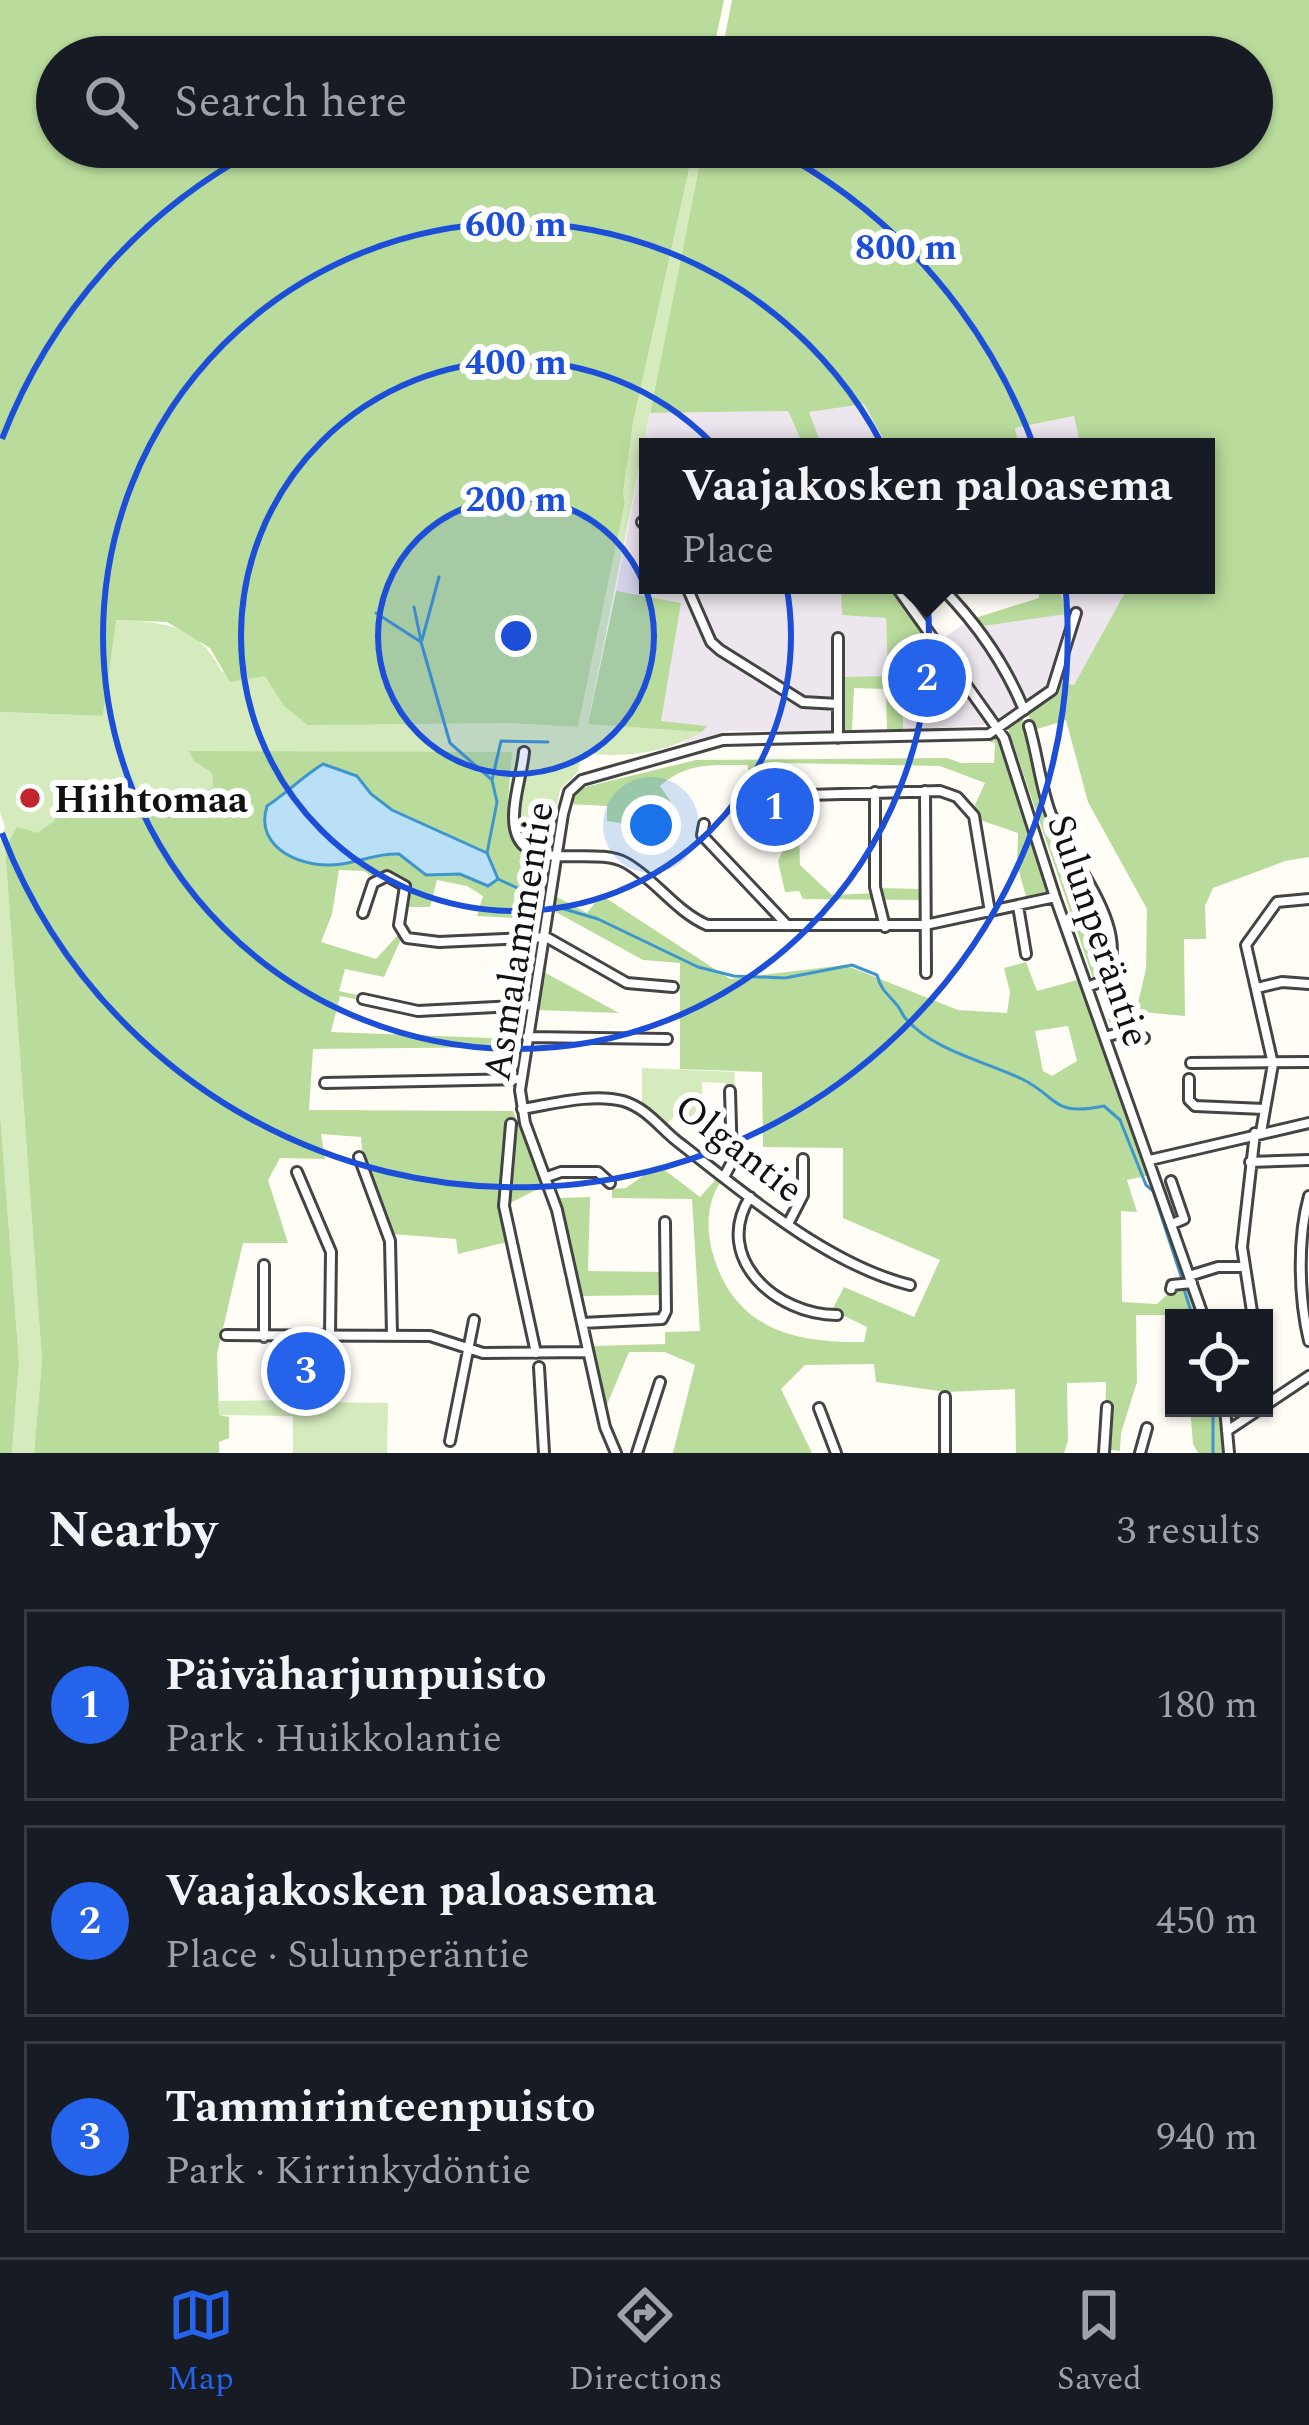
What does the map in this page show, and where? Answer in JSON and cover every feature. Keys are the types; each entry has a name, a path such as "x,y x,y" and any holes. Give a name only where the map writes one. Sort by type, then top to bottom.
{"street":[{"path":"690,594 711,642 720,650 803,702 838,704"},
{"name":"Sulunperäntie","path":"901,594 997,729 1011,760 1172,1224 1183,1283 1199,1309"},
{"path":"948,594 1013,683 1024,710"},
{"path":"997,729 1052,690 1076,613"},
{"path":"838,638 838,738"},
{"path":"1029,726 1052,818 1108,923 1112,962 1103,981 1087,987"},
{"name":"Asmalammentie","path":"616,1453 605,1427 547,1178 522,1109 527,1037 556,856 572,788 583,780 724,740 979,737 997,729"},
{"path":"524,752 514,815 531,853 595,854 627,864 693,919 707,925 925,925 1055,897"},
{"path":"925,791 926,973"},
{"path":"808,795 925,791 958,797 969,807 990,912"},
{"path":"875,792 875,887 885,927"},
{"path":"704,824 702,835 788,926"},
{"path":"363,913 373,883 387,876 405,886 399,925 407,938 439,942 546,937 627,983 673,986"},
{"path":"1251,1309 1242,1247 1250,1162 1273,1064 1246,955 1247,939 1277,902 1309,899"},
{"path":"1018,906 1026,954"},
{"path":"1257,988 1282,982 1309,984"},
{"path":"362,999 418,1011 533,1005"},
{"path":"1105,1037 1119,1033 1144,1038"},
{"path":"527,1037 667,1039"},
{"path":"1191,1063 1309,1062"},
{"path":"325,1083 521,1079"},
{"path":"1189,1079 1189,1100 1195,1106 1264,1109"},
{"path":"724,1177 732,1162 730,1091"},
{"name":"Olgantie","path":"522,1109 581,1100 624,1102 648,1113 674,1139 788,1224 874,1273 910,1285"},
{"path":"1150,1160 1309,1123"},
{"path":"511,1124 504,1206 536,1353"},
{"path":"358,1157 390,1241 392,1334"},
{"path":"788,1224 803,1196 803,1159"},
{"path":"1250,1162 1309,1160"},
{"path":"297,1172 331,1252 330,1335"},
{"path":"547,1178 561,1172 598,1172 610,1183"},
{"path":"1171,1181 1184,1220 1172,1224"},
{"path":"1309,1196 1303,1226 1303,1273 1309,1341"},
{"path":"750,1197 741,1213 738,1234 749,1273 797,1306 837,1315"},
{"path":"582,1323 662,1319 666,1311 665,1222"},
{"path":"264,1265 264,1336"},
{"path":"1183,1283 1218,1267 1243,1267"},
{"path":"450,1441 474,1320"},
{"path":"226,1335 392,1334 430,1336 468,1350 588,1352"},
{"path":"539,1367 544,1453"},
{"path":"1227,1431 1309,1376"},
{"path":"637,1453 660,1382"},
{"path":"945,1397 945,1453"},
{"path":"1105,1453 1107,1407"},
{"path":"818,1408 836,1453"},
{"path":"1226,1417 1228,1453"},
{"path":"1141,1453 1147,1428"}],"shaded area":[{"path":"864,404 883,438 818,438 808,412"},
{"path":"788,411 800,438 645,438 650,413"},
{"path":"1075,416 1079,438 1017,438 1015,428"},
{"path":"639,471 639,594 842,594 843,615 886,617 888,677 836,677 835,731 729,731 681,744 706,726 661,722 616,591"},
{"path":"1061,594 1124,594 1074,685 984,725 903,730 903,666 968,621 977,627 1066,614"}],"green space":[{"path":"0,0 724,0 716,36 36,36 36,168 689,168 633,423 625,503 578,727 308,725 284,706 265,676 230,682 210,648 167,622 116,620 103,716 0,712"},
{"path":"732,0 1309,0 1309,857 1213,888 1205,906 1206,939 1184,939 1185,1016 1142,1012 1110,1023 1108,1019 1137,1007 1146,969 1147,909 1088,802 1066,720 1034,730 1027,711 1057,682 1074,685 1124,594 1215,594 1215,438 1079,438 1074,416 1015,428 1017,438 883,438 864,404 809,412 819,438 800,438 788,411 650,413 699,168 1273,168 1273,36 725,36"},
{"path":"689,168 699,168 645,438 639,438 639,468 588,723 702,732 643,753 581,753 578,772 560,789 547,866 529,858 512,834 511,752 349,752 357,776 194,761 212,773 213,786 203,795 163,795 138,788 103,794 59,840 9,840 5,848 42,1360 34,1453 12,1453 19,1361 0,1113 0,843 5,827 0,812 0,712 103,716 115,620 149,622 191,635 222,672 265,676 505,723 578,727 625,503 633,423"},
{"path":"616,591 681,603 661,721 707,726 702,732 588,724"},
{"path":"841,594 896,594 930,647 903,666 903,730 887,730 886,689 854,688 852,730 841,730 840,677 888,676 886,618 842,615"},
{"path":"1039,594 1061,594 1067,614 977,627 972,619 1039,598"},
{"path":"1022,715 1045,807 1106,925 1111,946 1105,974 1094,981 1007,726"},
{"path":"1000,739 1049,891 1027,900 1017,864 1018,833 977,819 973,809 985,783 940,766 787,763 799,822 800,865 832,895 878,893 879,888 921,889 922,900 803,899 799,891 785,892 778,861 781,845 764,843 749,829 748,765 701,766 670,778 660,786 675,808 668,816 641,808 633,825 607,821 607,806 569,804 581,788 696,760 947,758 994,763 995,743 985,740"},
{"path":"189,751 512,752 509,820 519,847 547,866 542,904 515,895 514,918 477,916 483,896 467,886 437,880 430,907 406,907 405,880 339,870 332,914 321,942 376,959 398,935 401,939 384,977 345,969 339,991 357,995 355,999 340,996 331,1032 518,1039 516,1047 313,1049 309,1110 513,1111 542,1187 504,1206 511,1241 458,1254 456,1239 392,1234 363,1164 361,1137 321,1134 325,1159 280,1158 268,1180 288,1243 243,1243 217,1354 219,1415 229,1417 229,1438 219,1442 219,1453 34,1453 42,1360 5,848 17,827 38,833 54,821 60,810 57,801 67,792 78,791 85,778 103,794 203,795 213,786 212,773 194,761","holes":["323,764 357,776 392,810 487,853 488,886 399,854 337,865 267,806"]},
{"path":"601,895 730,979 845,965 958,1010 1007,1013 1010,992 1004,968 1026,962 1037,991 1081,979 1151,1175 1127,1180 1137,1212 1121,1211 1122,1302 1157,1304 1171,1291 1189,1286 1196,1309 1136,1315 1137,1382 1120,1451 1105,1449 1106,1382 1067,1383 1064,1453 1016,1453 1015,1389 946,1392 876,1382 874,1364 805,1365 781,1389 812,1453 673,1453 695,1365 665,1352 629,1352 606,1407 592,1346 665,1344 665,1332 700,1331 692,1199 612,1198 612,1189 626,1188 658,1165 700,1197 718,1177 722,1180 713,1196 709,1223 712,1251 722,1277 750,1314 789,1334 864,1342 867,1327 832,1310 844,1287 914,1317 940,1260 843,1218 843,1148 763,1147 762,1072 680,1069 680,963 643,960 554,911 555,896 587,913","holes":["1068,1026 1077,1061 1052,1076 1043,1071 1035,1031"]},
{"path":"544,972 619,1013 536,1010"},
{"path":"642,1068 735,1072 734,1093 725,1093 725,1083 702,1082 703,1130 681,1109 667,1124 642,1105"},
{"path":"0,1113 19,1361 12,1453 0,1453"},
{"path":"590,1197 588,1271 662,1272 662,1295 582,1296 560,1198"},
{"path":"299,1342 314,1342 314,1402 388,1403 387,1453 293,1453 293,1416 219,1415 219,1401 297,1400"},
{"path":"1191,1417 1220,1417 1222,1453 1198,1453"}],"water":[{"path":"323,764 357,776 392,810 487,853 498,879 488,886 460,874 426,875 399,854 328,865 286,854 268,834 267,806"}],"waterway":[{"path":"422,640 439,577"},
{"path":"414,607 421,641"},
{"path":"376,613 421,642 450,743 492,780 497,802 487,853"},
{"path":"492,780 501,741 548,742"},
{"path":"498,879 541,899"},
{"path":"554,906 598,919 698,967 734,976 785,978 852,965 877,975 905,1018 931,1040 1022,1079 1065,1107 1104,1106 1120,1120 1146,1185 1153,1191 1182,1279"},
{"path":"1184,1289 1190,1309"},
{"path":"1213,1417 1213,1453"}],"place":[{"name":"Vaajakosken paloasema","path":"927,678"},
{"name":"Hiihtomaa","path":"30,798"},
{"name":"Päiväharjunpuisto","path":"775,807"},
{"name":"Tammirinteenpuisto","path":"306,1371"}]}
